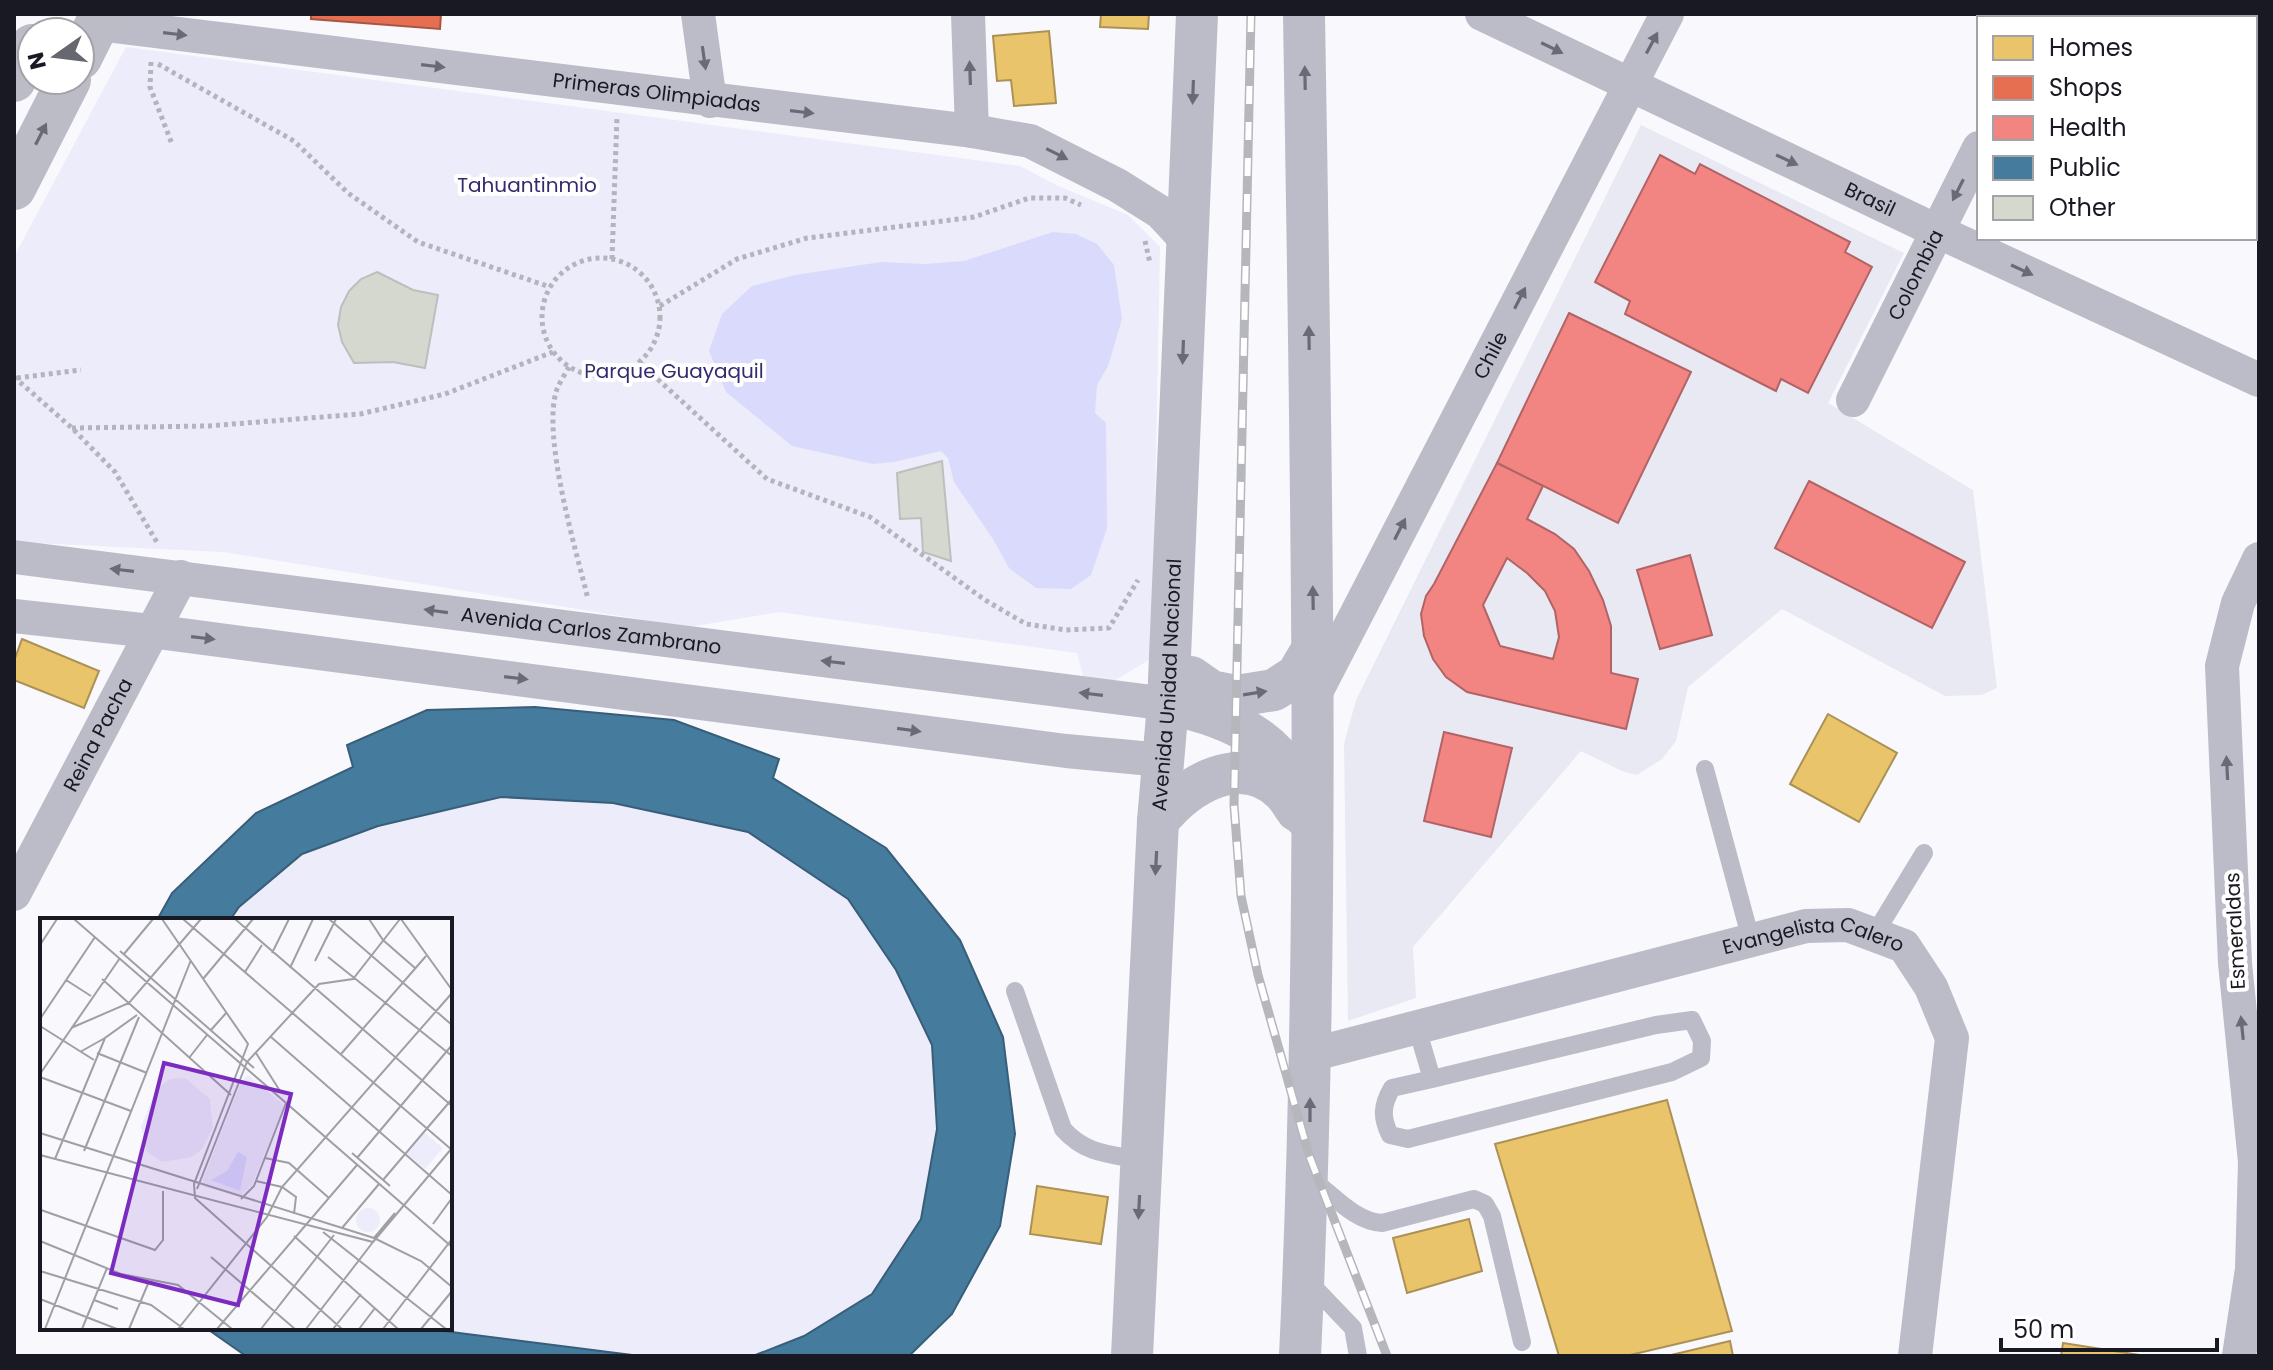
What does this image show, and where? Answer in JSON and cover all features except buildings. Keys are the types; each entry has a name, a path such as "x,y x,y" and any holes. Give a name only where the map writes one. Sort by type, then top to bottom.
{"main road":[{"path":"14,188 61,96"}],"street":[{"path":"698,14 710,101"},
{"path":"968,14 972,131"},
{"name":"Avenida Unidad Nacional","path":"1132,1356 1158,821 1168,704 1197,14"},
{"path":"1300,1356 1308,1176 1313,698 1304,14"},
{"name":"Brasil","path":"1482,14 1937,231 2259,380"},
{"name":"Chile","path":"1313,698 1667,14"},
{"name":"Primeras Olimpiadas","path":"96,32 618,89 972,131 1030,141 1092,172 1160,212 1187,241"},
{"name":"Colombia","path":"1853,400 1977,152"},
{"name":"Avenida Carlos Zambrano","path":"14,557 1168,704"},
{"name":"Esmeraldas","path":"2239,1356 2252,1269 2255,1162 2247,966 2222,666 2238,603 2259,559"},
{"name":"Reina Pacha","path":"14,894 177,576"},
{"path":"14,616 151,631 1066,751 1163,760 1210,755 1258,737 1313,698"},
{"path":"1170,646 1187,674 1211,691 1237,696 1274,690 1297,675 1313,648"},
{"path":"1168,704 1208,712 1258,737 1274,752 1293,779 1303,806 1311,858"},
{"path":"1158,821 1192,787 1220,775 1255,775 1281,790 1300,816 1311,858"},
{"name":"Evangelista Calero","path":"1310,1055 1806,926 1848,925 1904,946 1931,987 1952,1038 1915,1356"}],"lane":[{"path":"1705,769 1751,940"},
{"path":"1874,935 1924,853"},
{"path":"1015,991 1063,1129 1087,1149 1141,1160"},
{"path":"1692,1020 1702,1041 1701,1058 1672,1072 1408,1139 1390,1135 1383,1120 1385,1100 1392,1088 1432,1079 1656,1025 1692,1020"},
{"path":"1417,1028 1432,1079"},
{"path":"1308,1176 1370,1223 1382,1223 1474,1199 1485,1204 1492,1216 1522,1342"},
{"path":"1304,1277 1353,1328 1358,1356"}],"path":[{"path":"172,144 150,87 151,61 184,76 294,141 348,193 418,242 550,287"},
{"path":"612,259 618,89"},
{"path":"660,306 737,259 807,238 974,217 1029,198 1065,198 1089,208"},
{"path":"1134,233 1145,241 1150,265"},
{"path":"588,259 612,259 634,267 650,284 660,306 660,327 653,347 640,363 618,375 593,376 569,367 553,352 544,331 543,309 550,287 566,269 588,259"},
{"path":"72,428 208,426 360,414 445,394 553,352"},
{"path":"640,363 767,479 870,517 975,593 1026,624 1066,630 1109,628 1138,580 1138,564"},
{"path":"569,367 556,391 553,430 560,482 594,632"},
{"path":"15,378 81,370"},
{"path":"15,378 72,428 115,472 177,576"}],"shaded area":[{"path":"1641,125 1904,253 1828,403 1973,490 1997,688 1982,695 1945,696 1782,609 1688,687 1676,741 1662,759 1637,775 1581,751 1413,947 1416,998 1348,1021 1344,744 1356,700"}],"green space":[{"name":"Parque Guayaquil","path":"126,47 1020,166 1058,186 1128,215 1160,247 1152,658 1112,682 1084,679 1077,653 779,612 689,627 224,552 14,542 14,257"},
{"path":"535,707 674,720 779,759 773,778 886,848 960,940 1003,1037 1015,1134 1000,1226 952,1314 909,1356 246,1356 209,1330 452,1330 452,918 158,918 172,893 256,813 353,767 347,745 427,710"}],"water":[{"path":"1053,232 1076,234 1097,244 1114,265 1122,319 1108,366 1097,385 1095,413 1106,423 1107,528 1091,575 1071,589 1036,588 1009,568 954,482 948,458 941,451 873,464 792,446 726,392 709,351 722,314 752,286 795,275 881,262 925,264 964,261"}],"railway":[{"path":"1251,14 1234,805 1241,896 1258,975 1309,1155 1387,1356"}],"park label":[{"name":"Tahuantinmio","path":"527,185"}]}
